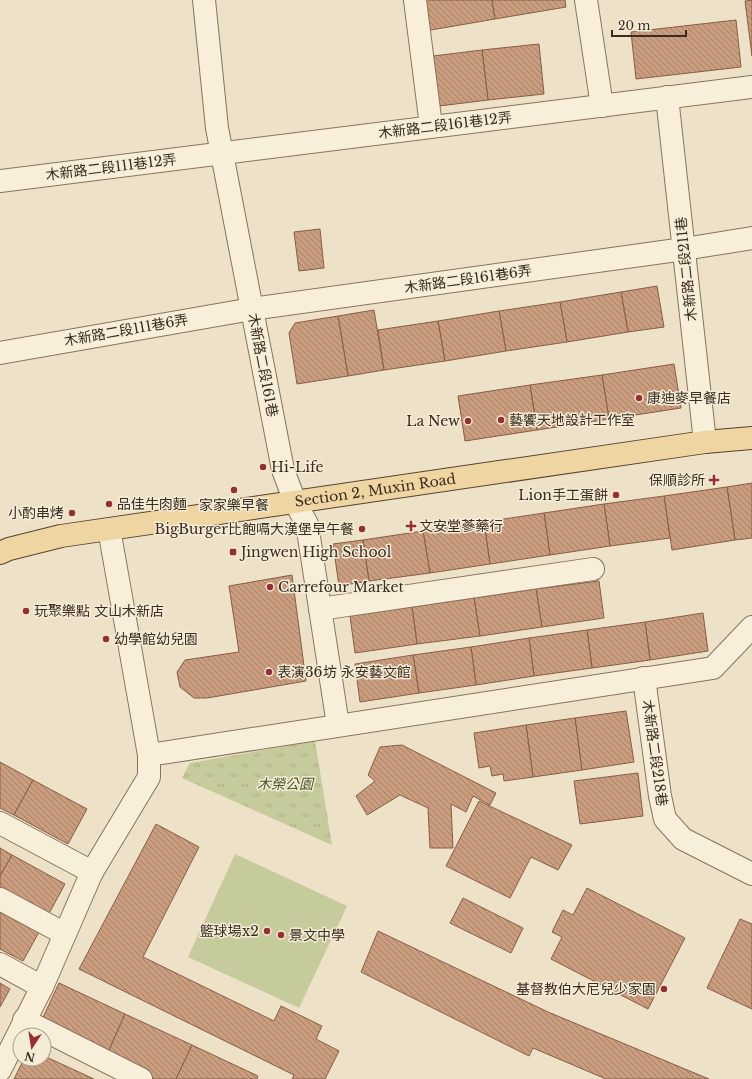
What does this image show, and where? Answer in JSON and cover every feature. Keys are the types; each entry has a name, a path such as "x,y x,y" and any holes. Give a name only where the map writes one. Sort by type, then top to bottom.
{"main road":[{"name":"Section 2, Muxin Road","path":"0,553 9,549 61,536 705,442 752,438"}],"street":[{"name":"木新路二段161巷","path":"204,0 217,128 283,470 295,502 307,524 338,725"},
{"path":"415,0 431,126"},
{"path":"586,0 602,106"},
{"name":"木新路二段161巷12弄","path":"222,153 752,87"},
{"name":"木新路二段211巷","path":"667,97 705,442"},
{"name":"木新路二段111巷12弄","path":"0,181 222,153"},
{"name":"木新路二段161巷6弄","path":"252,309 684,249 752,238"},
{"name":"木新路二段111巷6弄","path":"0,353 252,309"},
{"path":"0,1070 42,987 92,872 149,777 149,755 109,530"},
{"path":"320,609 593,569"},
{"path":"149,755 713,668 752,627"},
{"name":"木新路二段218巷","path":"644,678 660,796 665,819 683,839 752,874"},
{"path":"0,823 92,872"},
{"path":"0,899 65,934"},
{"path":"0,964 42,987"},
{"path":"24,1020 141,1079"}],"green space":[{"name":"木榮公園","path":"315,741 332,845 182,778 190,763"},
{"name":"籃球場x2","path":"235,854 347,906 299,1008 188,957"}],"building":[{"path":"419,0 492,0 495,19 425,31"},
{"path":"492,0 565,0 566,7 495,19"},
{"path":"752,0 752,56 745,1"},
{"path":"736,20 741,67 636,79 631,32"},
{"path":"539,44 544,94 488,100 482,50"},
{"path":"482,50 488,100 431,107 425,57"},
{"path":"320,229 324,268 299,271 294,232"},
{"path":"657,286 664,327 628,332 621,292"},
{"path":"621,292 628,332 567,342 560,302"},
{"path":"560,302 567,342 506,351 499,311"},
{"path":"374,310 384,370 348,376 338,316"},
{"path":"499,311 506,351 445,361 438,321"},
{"path":"338,316 348,376 297,384 289,333 295,323"},
{"path":"438,321 445,361 384,370 378,330"},
{"path":"674,364 681,408 609,419 602,375"},
{"path":"602,375 609,419 537,430 530,385"},
{"path":"530,385 537,430 465,441 458,396"},
{"path":"752,483 752,538 735,540 727,487"},
{"path":"727,487 735,540 672,550 664,496"},
{"path":"664,496 670,538 610,546 604,504"},
{"path":"604,504 610,546 550,555 544,513"},
{"path":"544,513 550,555 490,564 484,522"},
{"path":"484,522 490,564 430,573 423,531"},
{"path":"423,531 430,573 369,581 363,540"},
{"path":"363,540 369,581 339,586 333,544"},
{"path":"292,575 306,681 207,698 194,698 180,687 177,672 185,660 239,652 229,586"},
{"path":"599,581 604,618 542,627 536,589"},
{"path":"536,589 542,627 480,636 474,598"},
{"path":"474,598 480,636 417,644 412,607"},
{"path":"412,607 417,644 355,653 350,616"},
{"path":"703,613 708,651 650,660 645,622"},
{"path":"645,622 650,660 592,668 587,630"},
{"path":"587,630 592,668 534,676 529,638"},
{"path":"529,638 534,676 476,685 471,647"},
{"path":"471,647 476,685 419,693 413,655"},
{"path":"413,655 419,693 360,702 355,664"},
{"path":"626,711 634,762 582,770 575,718"},
{"path":"575,718 582,770 533,777 526,725"},
{"path":"526,725 533,777 504,781 503,774 492,776 490,766 479,768 474,733"},
{"path":"402,745 496,793 490,805 473,796 466,812 451,804 453,848 430,848 428,808 400,795 367,815 356,796 375,781 368,775 380,747"},
{"path":"0,762 33,780 14,815 0,808"},
{"path":"638,773 643,816 580,824 574,781"},
{"path":"33,780 87,809 68,844 14,815"},
{"path":"479,801 572,845 558,870 531,857 510,898 446,866"},
{"path":"156,824 199,847 143,957 274,1021 281,1006 322,1026 316,1039 339,1051 325,1079 292,1079 294,1075 79,969"},
{"path":"0,848 12,855 0,876"},
{"path":"12,855 65,884 46,919 0,895 0,876"},
{"path":"587,888 685,938 648,1009 551,959 562,937 552,932 563,910 573,915"},
{"path":"463,898 523,928 511,953 450,923"},
{"path":"0,902 43,925 23,961 0,949"},
{"path":"740,919 752,924 752,1009 707,988"},
{"path":"378,931 548,1012 709,1079 606,1079 533,1048 529,1056 361,972"},
{"path":"0,983 10,989 0,1007"},
{"path":"59,983 125,1014 106,1057 52,1032 52,1027 39,1026"},
{"path":"125,1014 192,1045 176,1079 153,1079 106,1057"},
{"path":"192,1045 258,1076 257,1079 176,1079"},
{"path":"52,1060 94,1079 14,1079 20,1067 52,1067"}],"place":[{"name":"康迪麥早餐店","path":"639,398"},
{"name":"藝饗天地設計工作室","path":"501,420"},
{"name":"La New","path":"468,421"},
{"name":"Hi-Life","path":"263,467"},
{"name":"保順診所","path":"714,480"},
{"name":"家家樂早餐","path":"234,490"},
{"name":"Lion手工蛋餅","path":"616,495"},
{"name":"品佳牛肉麵","path":"109,504"},
{"name":"小酌串烤","path":"72,513"},
{"name":"文安堂蔘藥行","path":"411,526"},
{"name":"BigBurger比飽嗝大漢堡早午餐","path":"362,529"},
{"name":"Jingwen High School","path":"233,552"},
{"name":"Carrefour Market","path":"270,587"},
{"name":"玩聚樂點 文山木新店","path":"26,611"},
{"name":"幼學館幼兒園","path":"106,639"},
{"name":"表演36坊 永安藝文館","path":"269,672"},
{"name":"籃球場x2","path":"267,931"},
{"name":"景文中學","path":"281,935"},
{"name":"基督教伯大尼兒少家園","path":"664,989"}]}
